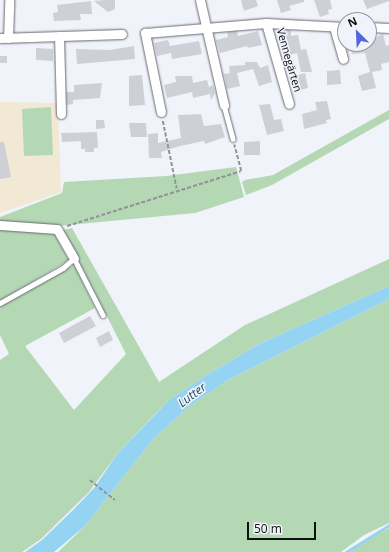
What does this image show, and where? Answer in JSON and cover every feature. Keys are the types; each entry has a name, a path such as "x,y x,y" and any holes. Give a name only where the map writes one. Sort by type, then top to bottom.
{"street":[{"path":"9,0 4,38 122,34"},
{"path":"200,0 204,27 224,105"},
{"name":"Vennegärten","path":"266,23 289,104"},
{"name":"Vennegärten","path":"161,112 145,33 266,23 334,27"},
{"path":"334,27 343,59"},
{"path":"377,27 389,28"},
{"path":"59,36 61,114"},
{"path":"0,225 57,229 74,258"}],"lane":[{"path":"224,105 233,139"},
{"path":"0,303 63,268 74,258 103,315"}],"path":[{"path":"161,112 177,189"},
{"path":"57,229 177,189 241,172 233,139"},
{"path":"90,480 115,500"}],"shaded area":[{"path":"0,102 58,103 61,192 0,213"}],"green space":[{"path":"51,107 53,155 24,156 22,109"},
{"path":"389,110 389,119 272,185 246,195 242,182 245,180 273,175"},
{"path":"236,167 244,197 195,213 58,226 0,221 0,217 62,193 64,182 166,176"},
{"path":"72,228 159,382 245,325 389,259 389,286 259,344 210,373 169,400 118,453 89,492 41,539 22,552 0,552 0,360 9,354 0,335 0,306 74,265 95,308 25,346 74,410 126,354 63,230"},
{"path":"0,229 53,232 69,260 0,301"},
{"path":"389,299 389,523 364,535 341,552 58,552 85,526 154,438 191,405 228,380"},
{"path":"389,528 389,552 350,552 367,540"}],"water":[{"name":"Lutter","path":"389,286 389,299 228,380 191,405 154,438 85,526 54,552 25,552 42,540 94,488 118,453 169,400 210,373 259,344"}],"building":[{"path":"115,0 115,9 108,12 94,1"},
{"path":"241,0 256,0 258,6 244,11"},
{"path":"277,0 304,0 304,2 289,6 291,10 281,13"},
{"path":"314,0 330,0 332,9 328,10 329,14 320,17"},
{"path":"363,0 389,0 389,1 367,9"},
{"path":"91,1 92,14 80,14 81,20 54,21 53,13 58,12 57,5"},
{"path":"282,30 291,30 291,36 298,35 301,50 306,49 312,72 301,72 297,53 289,55"},
{"path":"237,31 238,36 258,31 262,45 248,48 247,46 220,53 216,40 228,37 227,32"},
{"path":"383,34 386,46 389,45 389,62 381,64 382,70 372,72 376,88 362,91 358,76 370,72 365,53 352,54 351,52 377,52 377,37"},
{"path":"168,40 170,46 199,41 202,54 172,59 171,53 157,56 154,43"},
{"path":"134,46 135,59 77,64 76,49 109,50"},
{"path":"36,48 53,49 53,61 36,60"},
{"path":"0,56 7,56 7,63 0,63"},
{"path":"245,62 257,62 260,68 268,65 272,82 259,86 253,69 237,73 240,86 227,89 224,74 230,73 229,66 245,65"},
{"path":"340,70 341,84 327,85 327,71"},
{"path":"305,73 308,88 297,91 293,76"},
{"path":"142,75 145,105 129,106 129,76"},
{"path":"175,76 192,76 193,83 207,80 209,87 213,85 215,93 211,100 210,94 193,98 192,92 167,98 164,85 176,82"},
{"path":"102,83 100,98 73,100 73,104 67,105 66,92 74,92 74,85"},
{"path":"327,101 331,119 326,120 327,123 304,129 302,114 317,110 315,102"},
{"path":"270,104 274,120 281,119 284,131 267,135 259,105"},
{"path":"201,114 204,126 221,124 225,137 205,144 204,141 161,152 162,158 149,158 148,134 158,133 158,143 181,138 178,115"},
{"path":"96,120 104,120 105,128 96,129"},
{"path":"129,123 146,123 147,137 131,137"},
{"path":"97,132 98,148 94,148 94,152 85,152 85,149 81,149 81,141 62,142 61,133"},
{"path":"260,141 260,155 244,155 244,142"},
{"path":"0,142 4,142 11,177 0,179"},
{"path":"90,316 96,326 64,343 59,333"},
{"path":"109,331 113,340 100,347 96,338"}],"waterway":[{"path":"346,552 389,525"}]}
